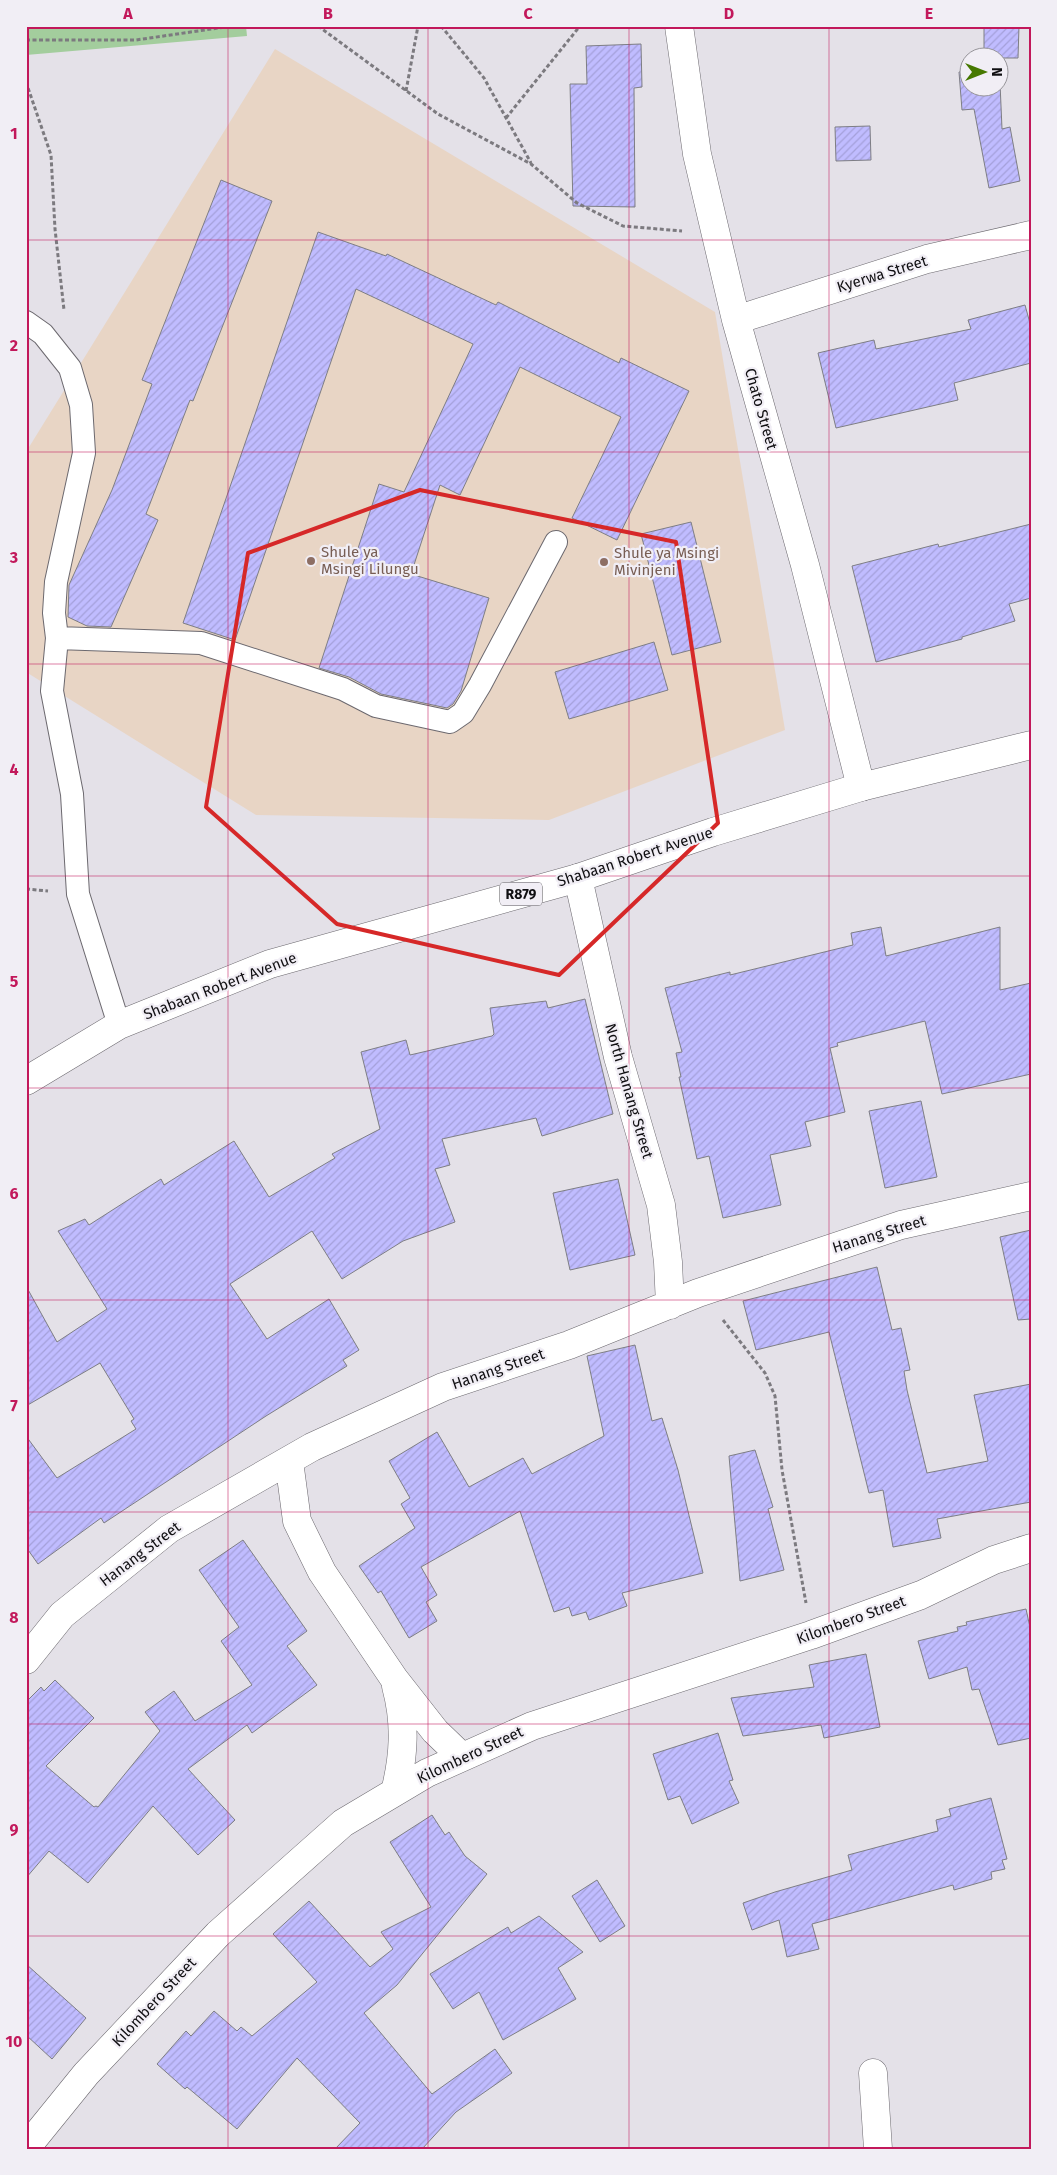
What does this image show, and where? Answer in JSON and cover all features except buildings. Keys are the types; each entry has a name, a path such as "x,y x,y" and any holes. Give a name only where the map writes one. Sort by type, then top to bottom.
{"street":[{"name":"Chato Street","path":"679,26 697,154 736,320 805,565 861,787"},
{"name":"Kyerwa Street","path":"736,320 927,259 1031,235"},
{"name":"Shabaan Robert Avenue","path":"26,1081 119,1025 270,964 578,878 713,832 861,787 1031,744"},
{"name":"North Hanang Street","path":"578,878 618,1057 660,1205 668,1262 670,1305"},
{"name":"Hanang Street","path":"26,1660 62,1615 169,1529 312,1447 443,1387 569,1345 698,1293 901,1225 1031,1196"},
{"path":"289,1461 297,1521 322,1572 395,1680 434,1730 462,1757"},
{"name":"Kilombero Street","path":"26,2148 86,2074 218,1934 343,1823 427,1773 532,1726 811,1635 921,1595 994,1560 1031,1548"},
{"path":"395,1680 402,1708 404,1735 402,1766 395,1792"},
{"path":"873,2073 878,2149"}],"lane":[{"path":"26,322 43,334 70,368 81,405 84,453 56,582 54,613 57,638 52,691 72,794 78,894 119,1025"},
{"path":"57,638 201,643 343,688 376,706 450,722 463,713 480,686 556,542"}],"path":[{"path":"26,40 136,40 232,26"},
{"path":"318,26 438,114 531,164 577,203 623,226 665,231 715,231"},
{"path":"406,91 418,26"},
{"path":"441,26 484,78 531,164"},
{"path":"506,118 580,26"},
{"path":"26,82 50,155 55,229 64,312"},
{"path":"698,1293 734,1332 765,1373 775,1396 782,1470 811,1635"}],"highlighted area":[{"path":"420,490 676,542 718,823 559,975 337,924 206,807 248,553"}],"shaded area":[{"path":"275,49 715,312 785,730 549,820 256,815 26,672 26,452"}],"green space":[{"path":"26,26 246,26 247,36 26,55"}],"place":[{"name":"Shule ya Msingi Lilungu","path":"311,561"},
{"name":"Shule ya Msingi Mivinjeni","path":"604,562"}]}
